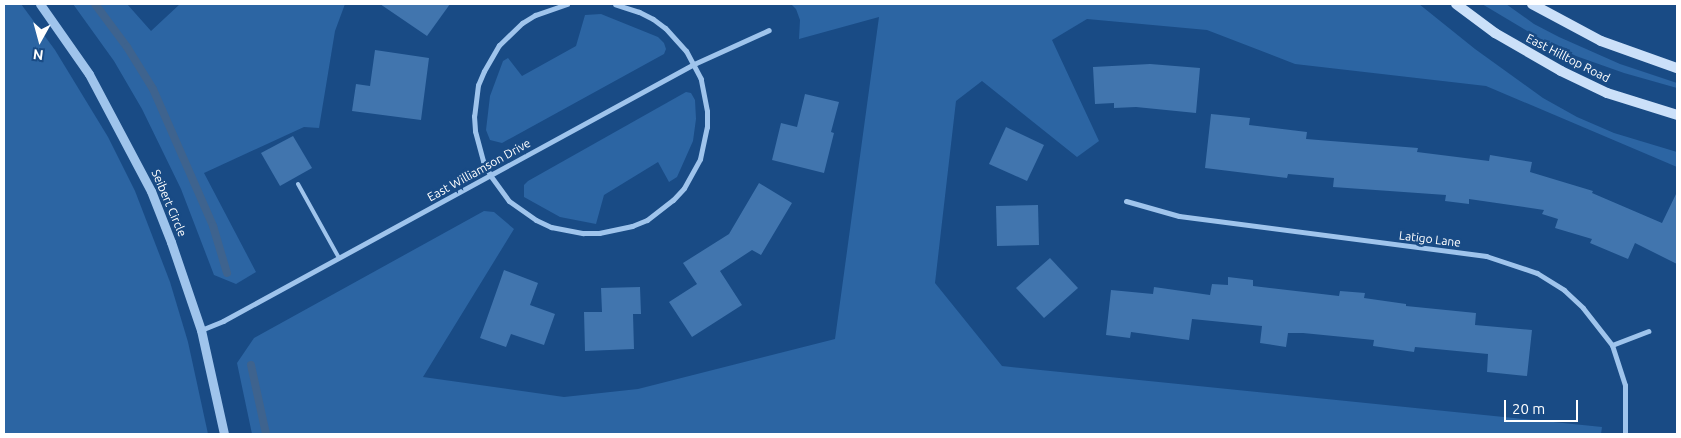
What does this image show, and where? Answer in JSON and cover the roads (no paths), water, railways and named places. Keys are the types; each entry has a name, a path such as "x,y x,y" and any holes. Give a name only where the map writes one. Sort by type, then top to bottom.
{"main road":[{"name":"East Hilltop Road","path":"1456,4 1495,33 1561,71 1617,96 1677,115"},
{"path":"1532,4 1601,41 1677,68"}],"street":[{"name":"Seibert Circle","path":"40,4 89,74 141,170 171,242 201,330 224,434"},
{"path":"567,4 549,9 522,23 500,44 484,71 478,86 474,116 478,147 490,175 510,201 522,211 536,220 567,231 600,233 632,226 647,220 673,200 684,188 700,159 706,135 707,111 705,95 694,64 686,51 666,28 639,12 615,4"},
{"name":"East Williamson Drive","path":"201,330 223,321 694,64 769,30"},
{"name":"Latigo Lane","path":"1126,200 1179,216 1476,255 1503,260 1537,274 1564,290 1594,320 1612,345 1626,384 1625,434"},
{"path":"1612,345 1648,331"}],"lane":[{"path":"298,184 339,258"}],"waterway":[{"path":"95,4 127,47 153,89 213,226 227,273"},
{"path":"251,365 266,434"}]}
